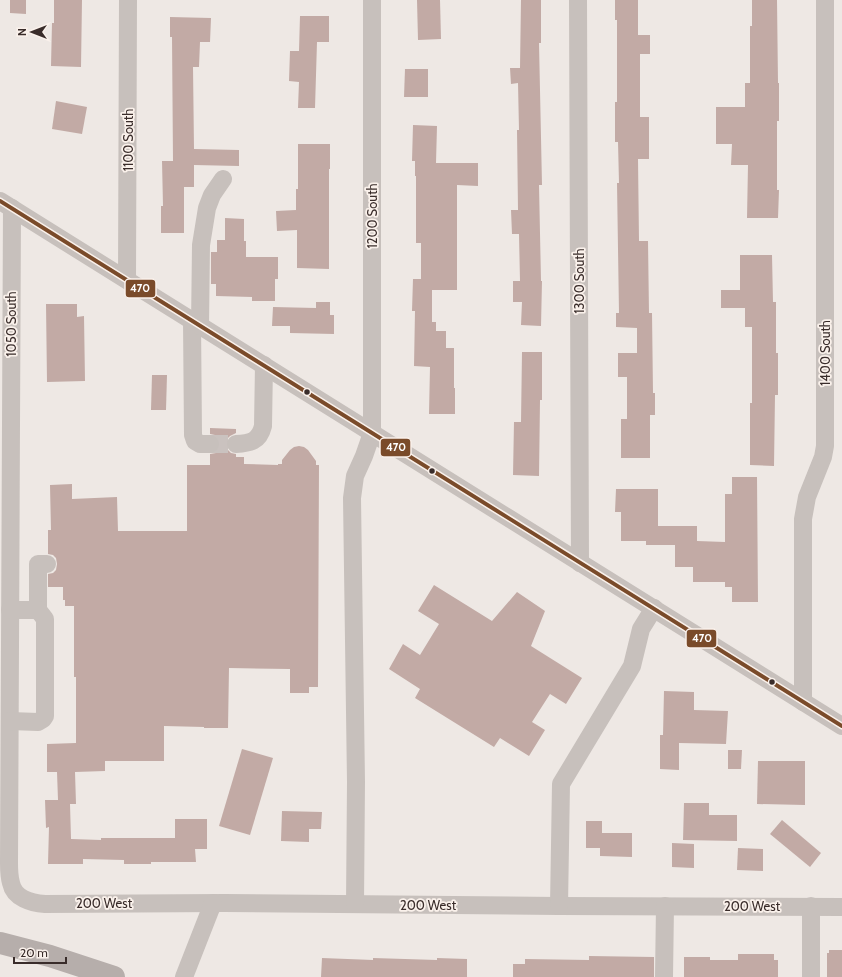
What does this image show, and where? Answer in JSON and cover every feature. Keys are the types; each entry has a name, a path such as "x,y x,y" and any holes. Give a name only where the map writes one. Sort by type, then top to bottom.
{"main road":[{"path":"0,943 50,956 114,977"}],"street":[{"name":"1100 South","path":"127,280 128,0"},
{"name":"1200 South","path":"355,904 356,782 352,498 355,476 372,433 372,0"},
{"name":"1300 South","path":"578,0 580,563"},
{"name":"1400 South","path":"803,702 803,518 807,497 823,457 825,446 825,0"},
{"path":"210,444 200,444 195,441 192,435 196,323 201,245 207,208 212,195 224,179"},
{"path":"6,205 842,726"},
{"name":"1050 South","path":"6,205 10,610 10,877 11,885 17,893"},
{"path":"236,444 246,444 252,442 261,433 263,426 264,365"},
{"path":"10,721 38,722 43,719 44,716 45,619 38,610 38,564 47,564"},
{"path":"559,906 561,784 632,666 641,629 654,608"},
{"path":"10,610 38,610"},
{"name":"200 West","path":"17,893 22,898 30,902 44,904 213,903 842,907"},
{"path":"184,977 213,903"},
{"path":"664,977 665,906"},
{"path":"811,906 811,977"}],"building":[{"path":"10,0 26,0 26,14 10,13"},
{"path":"54,0 82,0 81,67 51,66"},
{"path":"417,0 440,0 441,39 418,40"},
{"path":"521,0 541,0 541,43 539,43 542,185 539,185 542,281 541,326 521,325 522,302 513,302 513,281 520,281 519,234 512,234 511,210 518,210 517,130 519,130 518,83 511,84 510,68 520,68"},
{"path":"615,0 638,0 638,35 650,35 650,54 640,54 640,117 649,117 649,159 638,159 639,241 648,241 649,313 652,313 653,393 655,393 655,415 650,415 650,458 621,458 621,419 627,419 627,377 618,377 618,353 637,353 637,328 616,327 616,313 619,313 617,183 619,183 618,142 615,142 615,102 617,102 617,20 615,20"},
{"path":"752,0 777,0 779,83 779,121 777,121 777,190 779,190 778,218 747,218 748,165 731,165 732,144 716,144 716,107 745,107 745,83 750,83 750,26 752,26"},
{"path":"300,16 329,16 329,42 317,42 315,108 298,108 299,82 289,81 290,51 299,51"},
{"path":"170,17 211,18 210,42 200,42 199,67 193,67 194,149 239,150 239,166 194,165 194,187 184,187 184,233 161,233 161,206 163,206 162,161 173,161 172,37 170,37"},
{"path":"405,69 428,69 428,97 404,97"},
{"path":"56,101 87,107 82,134 52,129"},
{"path":"413,125 437,126 436,163 478,163 478,186 457,185 457,290 432,290 432,322 436,322 436,331 446,331 446,348 454,348 455,414 429,414 430,367 414,366 415,311 412,311 413,279 421,279 421,243 416,243 416,176 415,161 412,161"},
{"path":"298,144 330,144 329,269 297,268 297,230 277,231 276,211 296,210 296,189 298,189"},
{"path":"225,218 244,219 246,257 278,257 278,279 275,279 275,301 252,301 252,297 216,296 216,284 211,284 211,252 217,252 217,240 225,240"},
{"path":"740,255 772,255 773,302 776,302 776,353 778,353 778,395 775,395 774,466 750,465 752,327 745,327 745,308 721,308 721,290 740,290"},
{"path":"316,302 330,302 330,315 334,315 334,334 290,333 290,326 272,326 273,307 316,308"},
{"path":"46,304 77,304 77,317 84,316 85,381 47,382"},
{"path":"522,352 542,352 539,476 513,475 514,422 521,422"},
{"path":"152,375 167,375 166,410 151,410"},
{"path":"210,428 236,429 236,433 226,440 226,445 231,453 236,454 236,457 244,457 244,464 282,464 282,460 290,450 299,446 308,450 316,461 316,465 319,465 318,687 309,687 309,693 290,693 290,669 229,668 228,728 164,726 164,761 105,761 105,771 75,772 76,804 70,804 71,839 101,840 101,838 175,838 175,819 207,819 207,849 195,849 196,862 151,862 151,864 124,864 124,860 83,859 83,864 48,864 49,827 46,828 45,800 58,800 57,772 47,772 47,744 76,743 74,606 65,606 65,600 63,600 63,587 48,587 48,574 53,573 56,570 57,564 56,558 53,555 48,554 48,530 51,530 50,485 72,484 72,499 117,497 118,531 187,531 187,465 210,465 210,454 216,453 220,444 219,438 210,434"},
{"path":"732,477 757,477 758,602 732,602 732,587 725,587 725,582 693,582 693,567 675,567 675,545 646,545 646,541 621,541 621,512 615,512 616,489 658,489 658,526 697,526 697,541 725,542 725,494 732,494"},
{"path":"434,585 492,621 517,592 545,611 531,646 582,678 566,704 550,694 532,722 545,730 529,756 500,738 494,747 415,698 420,689 389,669 403,644 420,655 439,624 418,611"},
{"path":"664,691 694,692 694,710 728,711 726,744 679,743 679,770 660,769 660,735 663,735"},
{"path":"242,749 273,758 250,835 219,826"},
{"path":"728,750 742,750 741,769 728,769"},
{"path":"758,761 805,761 805,805 757,804"},
{"path":"684,803 709,803 709,815 737,815 737,841 683,840"},
{"path":"282,811 322,812 321,829 309,829 309,842 281,841"},
{"path":"782,820 821,853 810,867 770,834"},
{"path":"586,821 602,821 602,833 632,833 632,857 600,856 600,848 586,848"},
{"path":"672,843 694,844 694,868 672,867"},
{"path":"738,848 763,849 763,871 737,870"},
{"path":"829,950 842,950 842,977 827,977 827,953 829,953"},
{"path":"738,954 774,954 774,960 778,960 778,977 684,977 684,957 710,957 710,960 738,960"},
{"path":"589,956 654,957 654,977 513,977 513,964 525,964 525,959 589,960"},
{"path":"322,958 373,960 373,958 437,960 437,958 467,959 467,977 321,977"}],"tunnel":[{"path":"210,444 236,444"}],"transit line":[{"name":"470","path":"0,201 842,726"}]}
